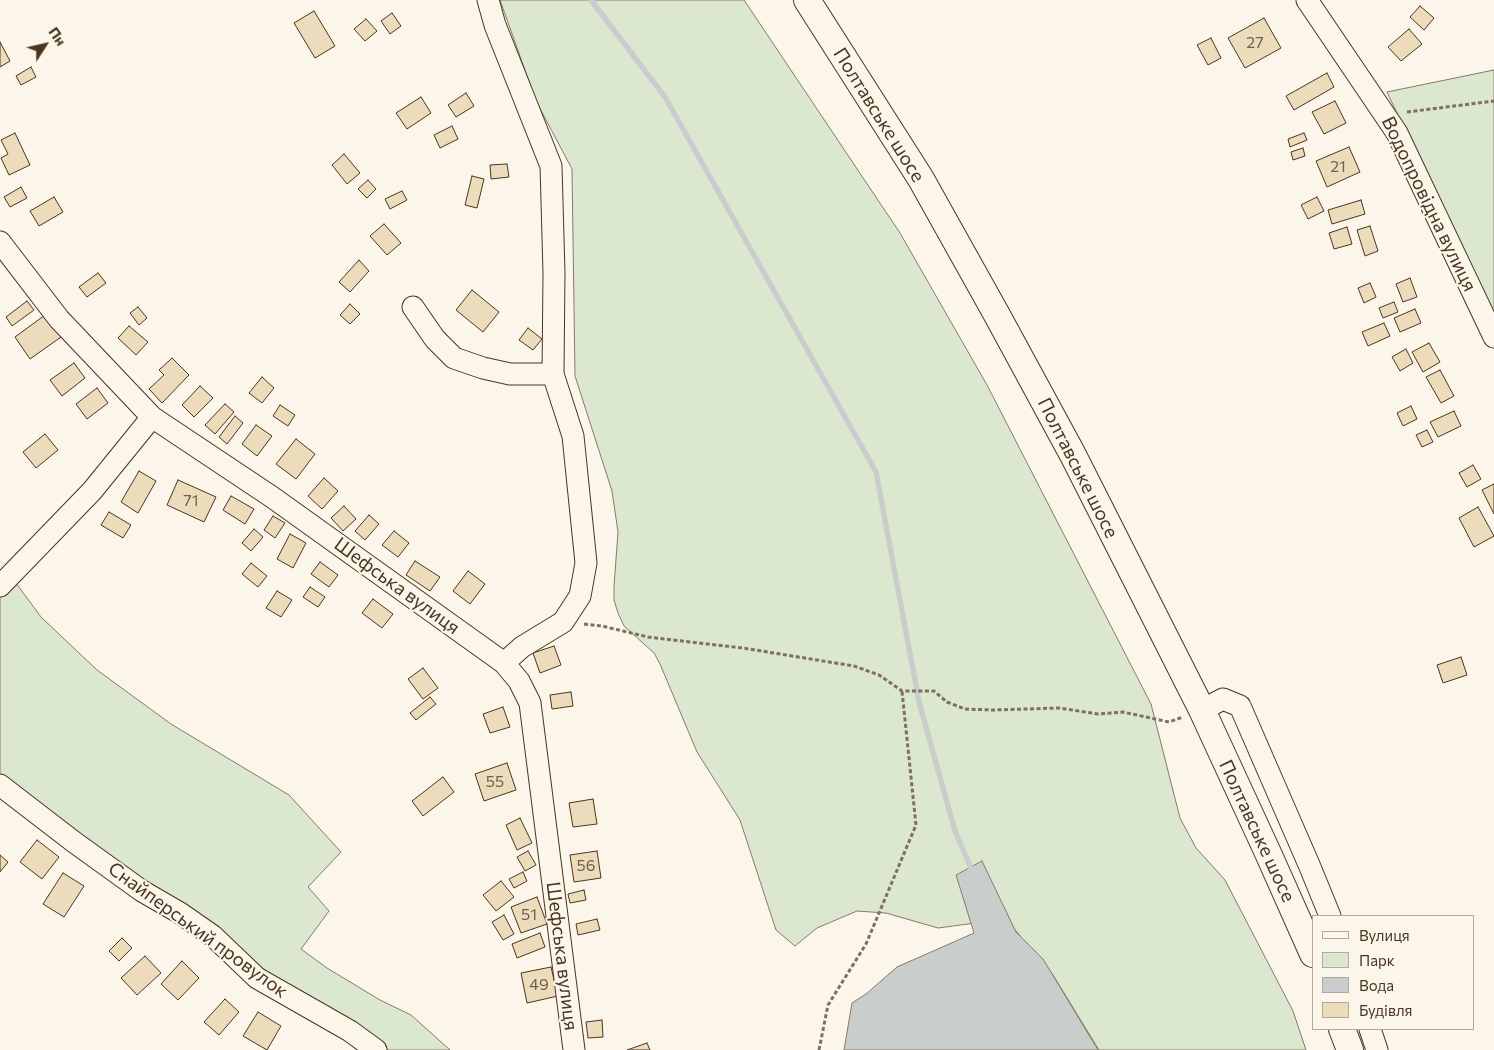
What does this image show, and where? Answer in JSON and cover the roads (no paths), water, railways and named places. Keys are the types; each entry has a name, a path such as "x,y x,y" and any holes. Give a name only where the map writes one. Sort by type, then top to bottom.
{"main road":[{"name":"Полтавське шосе","path":"807,0 921,179 998,315 1073,455 1202,710 1312,952"},
{"path":"1342,1030 1350,1050"}],"street":[{"path":"488,0 495,25 551,166 554,273 553,374 573,436 586,563 580,596 563,622 522,647 504,663"},
{"name":"Водопровідна вулиця","path":"1307,0 1386,114 1397,133 1494,337"},
{"name":"Шефська вулиця","path":"0,242 59,320 152,417 272,497 504,663 518,681 530,703 574,1050"},
{"path":"413,307 435,339 454,358 483,368 510,374 553,374"},
{"path":"0,586 92,491 152,417"},
{"path":"1202,710 1223,699 1240,706 1330,915"},
{"name":"Снайперський провулок","path":"0,785 142,891 180,913 213,936 257,978 350,1031 376,1050"},
{"path":"1370,1030 1377,1050"}],"water":[{"path":"982,861 1016,932 1043,959 1098,1050 844,1050 852,1003 866,994 897,967 974,933 956,875"}],"waterway":[{"path":"591,0 665,97 876,472 919,702 955,831 974,875"}]}
